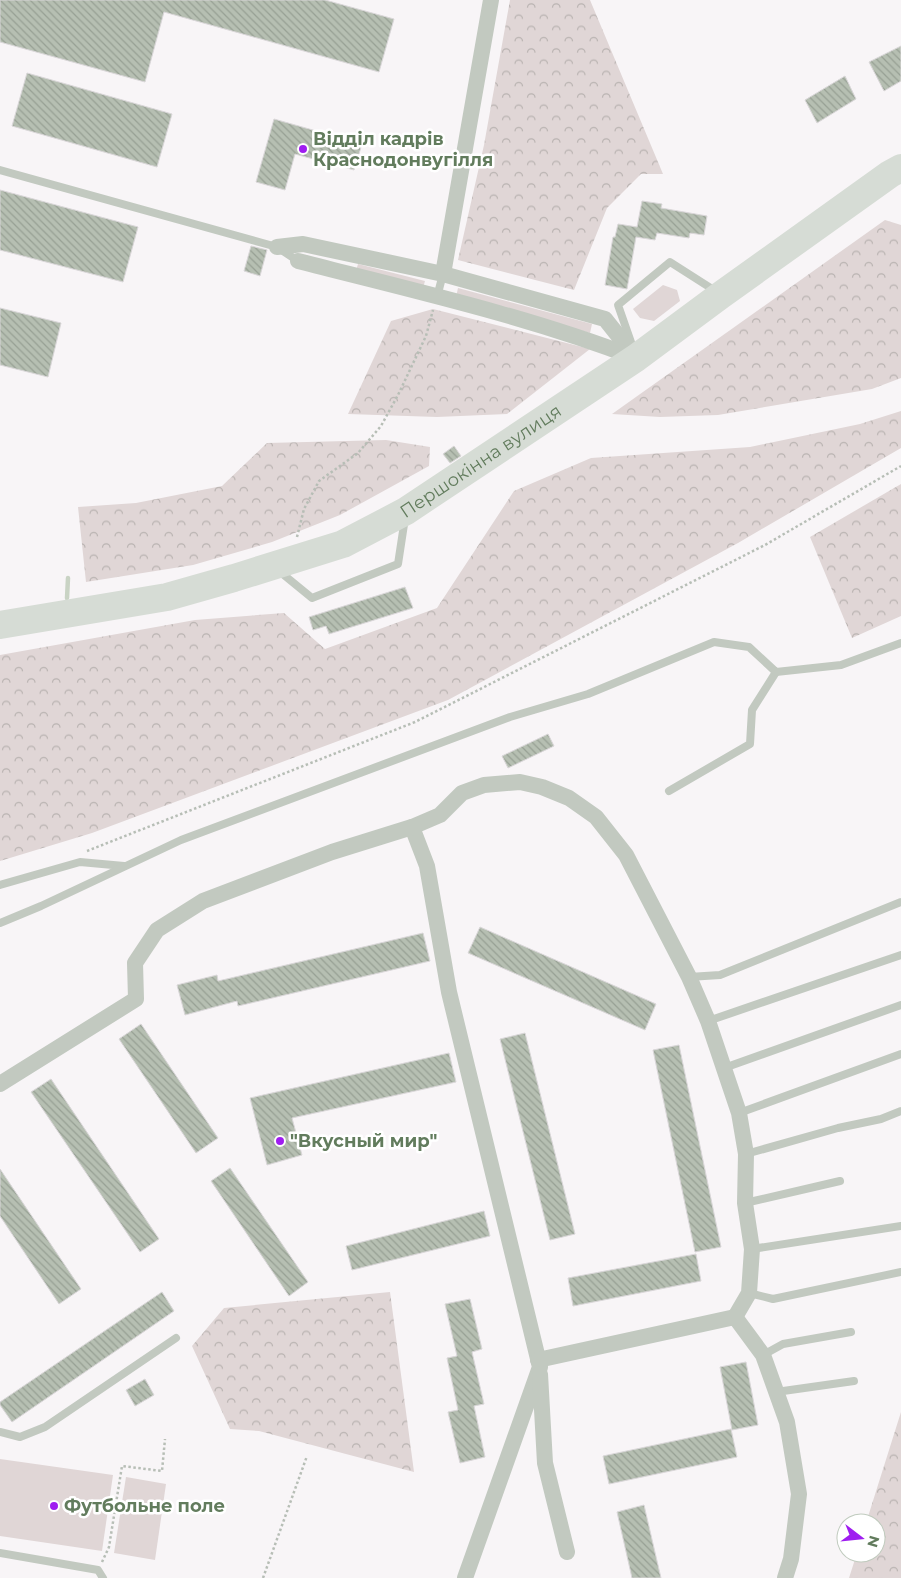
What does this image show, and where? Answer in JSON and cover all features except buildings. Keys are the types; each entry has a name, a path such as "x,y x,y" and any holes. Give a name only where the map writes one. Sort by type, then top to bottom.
{"highway":[{"name":"Першокінна вулиця","path":"0,625 167,597 273,567 343,544 406,511 636,358 721,295 901,168"}],"street":[{"path":"443,274 491,0"},
{"path":"277,247 303,244 443,274 605,319 636,358"},
{"path":"298,261 437,296 588,339 636,358"},
{"path":"0,1084 136,999 135,962 157,930 203,901 332,852 412,827 440,815 462,793 484,785 520,782 542,787 570,798 596,817 626,855 689,977 708,1021 739,1113 746,1154 745,1203 752,1248 748,1293 735,1317 539,1364"},
{"path":"412,827 427,866 449,992 539,1364 545,1463 567,1552"},
{"path":"735,1317 763,1355 787,1422 799,1494 791,1559 785,1578"},
{"path":"465,1578 539,1364"}],"lane":[{"path":"0,170 277,247 298,261"},
{"path":"636,358 618,305 670,262 721,295"},
{"path":"437,296 443,274"},
{"path":"273,567 312,598 398,564 406,511"},
{"path":"0,923 41,906 181,840 510,717 588,694 714,642 749,647 776,672 841,665 901,644"},
{"path":"668,791 750,744 752,710 776,672"},
{"path":"0,885 80,862 126,866"},
{"path":"689,977 720,975 901,902"},
{"path":"708,1021 901,955"},
{"path":"723,1068 901,1005"},
{"path":"739,1113 901,1054"},
{"path":"746,1154 838,1128 881,1119 901,1111"},
{"path":"745,1203 840,1181"},
{"path":"752,1248 901,1226"},
{"path":"748,1293 773,1299 901,1272"},
{"path":"763,1355 783,1344 851,1332"},
{"path":"0,1432 20,1437 45,1427 176,1338"},
{"path":"776,1392 854,1381"},
{"path":"0,1553 98,1570 103,1578"}],"path":[{"path":"297,536 304,509 319,481 358,454 381,426 426,336 437,296"},
{"path":"86,852 415,722 765,545 901,466"},
{"path":"98,1570 109,1547 122,1466 162,1471 166,1439"},
{"path":"264,1578 307,1456"}],"green space":[{"path":"510,0 590,0 663,174 641,174 607,208 574,290 458,260 484,145"},
{"path":"885,220 901,225 901,378 872,389 718,415 660,417 612,414"},
{"path":"358,264 425,281 423,288 356,271"},
{"path":"663,285 677,290 680,301 654,321 640,318 633,309"},
{"path":"458,288 592,324 590,333 456,297"},
{"path":"433,309 590,349 507,414 437,417 348,414 391,321"},
{"path":"901,411 901,448 738,543 448,700 92,833 0,861 0,655 195,620 284,613 325,649 437,608 514,491 591,458 750,447 860,424"},
{"path":"386,440 430,447 429,466 340,515 272,542 193,565 86,582 78,507 136,503 222,486 267,443"},
{"path":"901,484 901,616 852,638 810,537"},
{"path":"390,1292 414,1472 259,1431 230,1429 192,1346 224,1308"},
{"path":"901,1412 901,1578 849,1578 854,1563 886,1563 886,1513 869,1513"},
{"name":"Футбольне поле","path":"0,1459 113,1475 102,1551 0,1536"},
{"path":"126,1477 166,1484 155,1560 114,1553"}],"waterway":[{"path":"67,598 68,578"}],"place":[{"name":"Відділ кадрів Краснодонвугілля","path":"303,149"},
{"name":"\"Вкусный мир\"","path":"280,1141"},
{"name":"Футбольне поле","path":"54,1506"}]}
